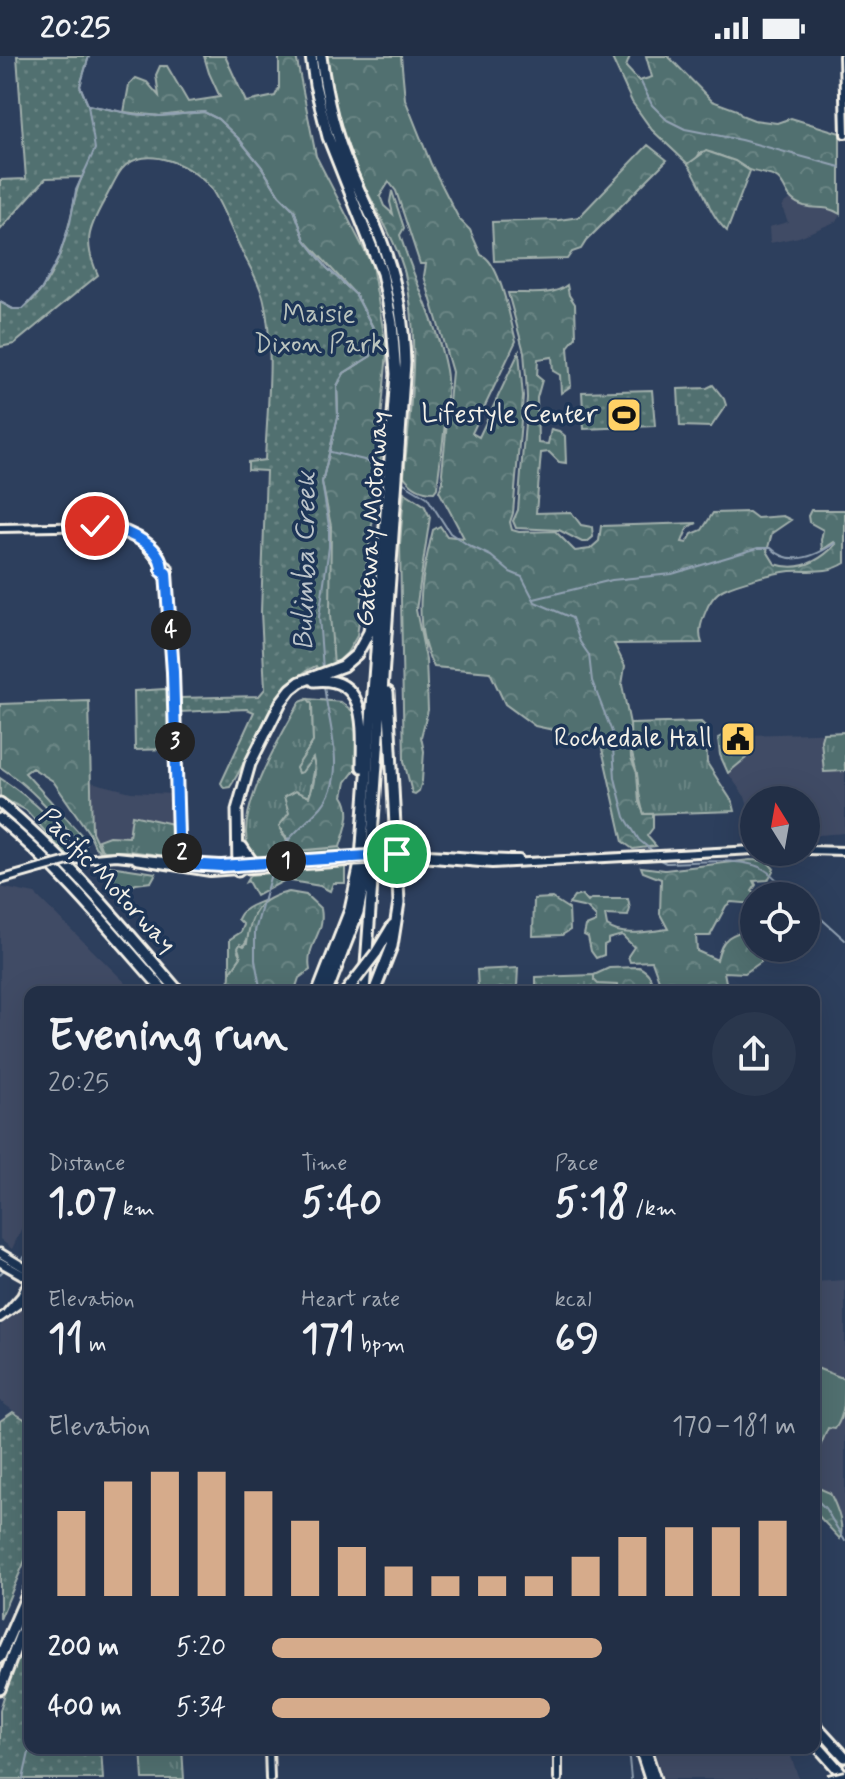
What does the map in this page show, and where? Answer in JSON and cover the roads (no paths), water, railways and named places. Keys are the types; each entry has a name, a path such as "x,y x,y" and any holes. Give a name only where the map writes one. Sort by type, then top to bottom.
{"highway":[{"name":"Gateway Motorway","path":"311,56 328,137 377,256 392,323 396,384 362,850 353,901 321,986"},
{"name":"Gateway Motorway","path":"321,56 335,128 387,254 398,297 403,331 405,397 368,866 358,912 329,986"},
{"path":"243,867 246,790 290,695 357,654 369,632 380,527 385,515"},
{"path":"376,986 392,946 399,911 388,669 384,663"},
{"path":"243,867 236,816 246,774 287,693 300,682 318,678 333,682 349,691 360,709 362,784 366,793"},
{"name":"Pacific Motorway","path":"0,803 39,836 83,881 174,986"},
{"path":"364,986 375,850 374,814"},
{"name":"Pacific Motorway","path":"0,819 81,895 160,986"},
{"path":"397,831 404,849 409,853"},
{"path":"399,872 408,862 421,858"},
{"path":"351,986 389,933 399,911"},
{"path":"0,1657 24,1602"},
{"path":"0,1689 24,1626"},
{"path":"820,1730 845,1757"},
{"path":"820,1749 845,1776"}],"main road":[{"path":"843,56 845,134"},
{"path":"0,528 77,525 117,528 145,544 164,569 170,596 180,847 187,864"},
{"path":"170,862 180,847"},
{"path":"820,850 845,849"},
{"path":"129,857 188,871 398,856 482,864 740,851"},
{"path":"398,856 409,853 477,859 562,860"},
{"path":"0,879 86,857 265,866"},
{"path":"0,1253 24,1267"},
{"path":"0,1262 24,1275"},
{"path":"3,1315 24,1290"},
{"path":"3,1315 24,1299"},
{"path":"269,1754 270,1779"},
{"path":"558,1754 558,1779"},
{"path":"641,1754 649,1779"},
{"path":"648,1754 656,1779"},
{"path":"828,1779 845,1776"}],"waterway":[{"name":"Bulimba Creek","path":"0,302 13,309 23,309 41,290 58,259 70,223 76,190 95,149 88,105 80,86 89,56"},
{"path":"641,82 652,105 667,120 685,129 741,140 840,167"},
{"name":"Bulimba Creek","path":"88,105 160,116 204,112 218,119 239,139 279,195 294,210 305,240 327,268 356,295 374,330 371,356 344,373 337,386 338,417 322,482 329,526 319,617 323,669"},
{"path":"331,452 364,460 381,469"},
{"path":"402,482 427,497 450,533 522,577 535,602 572,618 580,642 589,655 592,681 612,732 615,778 625,817 639,840 655,853"},
{"path":"534,599 612,580 672,574 758,548 771,548 786,557 803,558 835,543"},
{"name":"Bulimba Creek","path":"276,860 290,838 321,807 334,779 334,747 324,684"},
{"path":"660,860 666,863 744,863 769,873 778,882"},
{"name":"Bulimba Creek","path":"260,986 255,960 255,931 272,870"},
{"path":"820,918 845,940"},
{"path":"0,1274 4,1270"},
{"path":"820,1503 845,1541"},
{"name":"Bulimba Creek","path":"23,1779 29,1754"},
{"path":"629,1754 631,1779"}],"place":[{"name":"Lifestyle Center","path":"624,415"},
{"name":"Rochedale Hall","path":"738,739"}],"park label":[{"name":"Maisie Dixon Park","path":"319,330"}]}
